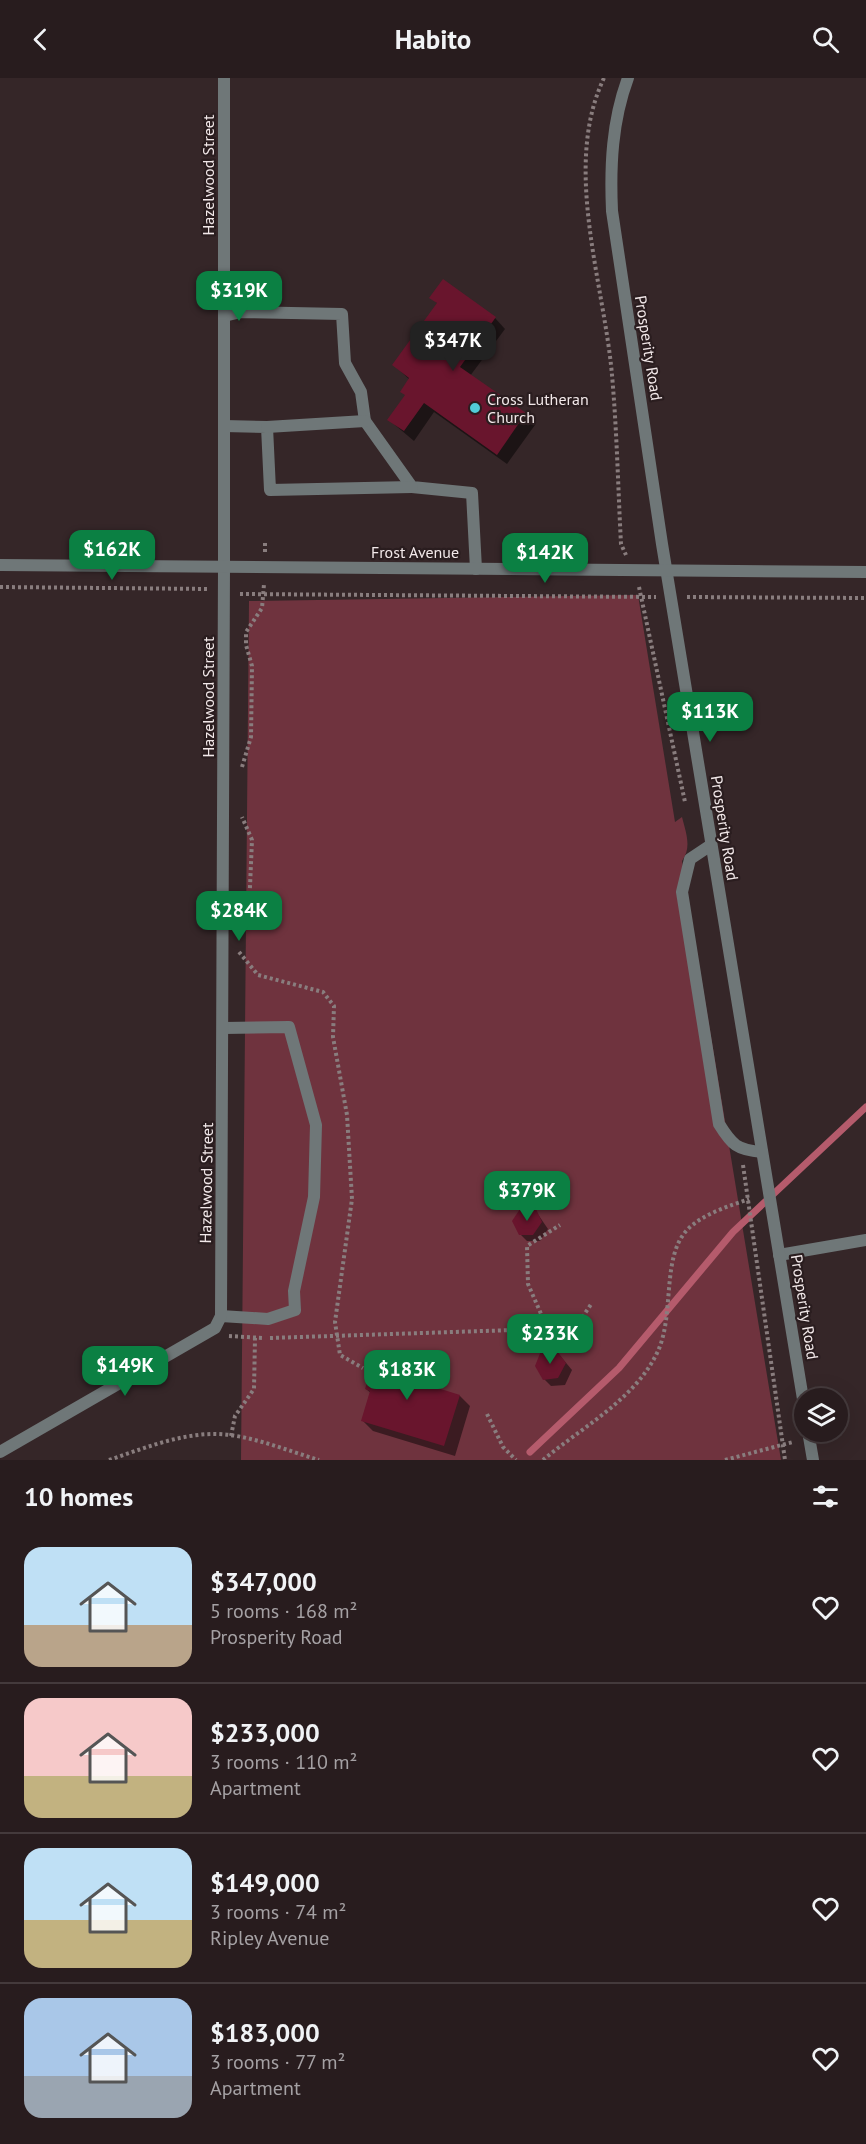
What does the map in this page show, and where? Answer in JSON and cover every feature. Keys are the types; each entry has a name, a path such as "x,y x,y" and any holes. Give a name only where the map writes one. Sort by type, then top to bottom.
{"street":[{"name":"Hazelwood Street","path":"221,1316 224,1028 224,78"},
{"name":"Prosperity Road","path":"628,78 614,131 610,172 612,211 670,597 801,1388"},
{"path":"224,316 241,312 342,314 345,363 361,392 364,421 412,487"},
{"path":"224,426 267,427 364,421"},
{"path":"267,427 270,490 412,487 472,493 476,569"},
{"name":"Frost Avenue","path":"0,565 866,572"},
{"path":"711,845 690,859 682,892 719,1124 728,1138 741,1150 762,1152"},
{"path":"0,1452 215,1328 221,1316 268,1319 295,1310 294,1291 314,1197 316,1125 289,1027 224,1028"},
{"path":"779,1255 866,1240"},
{"path":"810,1442 813,1460"}],"path":[{"path":"604,78 595,97 586,151 589,214 612,374 621,544 642,596 687,810"},
{"path":"241,770 251,737 252,666 246,645 246,632 262,608 265,541"},
{"path":"0,586 198,588 264,594 866,598"},
{"path":"237,935 249,910 252,840 242,821 242,811"},
{"path":"238,944 238,953 258,975 323,992 334,1006 333,1037 347,1115 352,1199 335,1322 335,1337 340,1355 363,1368"},
{"path":"741,1150 785,1460"},
{"path":"543,1460 620,1400 647,1370 658,1350 669,1312 672,1256 688,1228 709,1215 769,1192"},
{"path":"548,1330 528,1284 528,1246 560,1225"},
{"path":"215,1328 232,1338 548,1330 575,1328 592,1303"},
{"path":"231,1436 235,1416 254,1389 255,1338"},
{"path":"487,1414 503,1447 516,1460"},
{"path":"109,1460 166,1440 212,1434 231,1436 319,1460"},
{"path":"724,1460 794,1441"}],"shaded area":[{"path":"638,595 675,822 682,817 686,834 687,850 682,861 781,1460 241,1460 249,601"}],"building":[{"path":"443,279 496,317 460,367 526,413 497,455 424,403 404,431 387,420 405,395 400,392 409,378 392,365 437,303 429,298"},
{"path":"520,1209 536,1209 542,1222 533,1235 519,1235 512,1221"},
{"path":"377,1350 420,1363 415,1381 460,1395 444,1446 361,1421 370,1391 365,1389"},
{"path":"541,1351 557,1351 566,1363 558,1378 543,1380 535,1366"}],"waterway":[{"path":"530,1452 619,1368 733,1232 866,1107"}],"place":[{"name":"Cross Lutheran Church","path":"475,408"}]}
